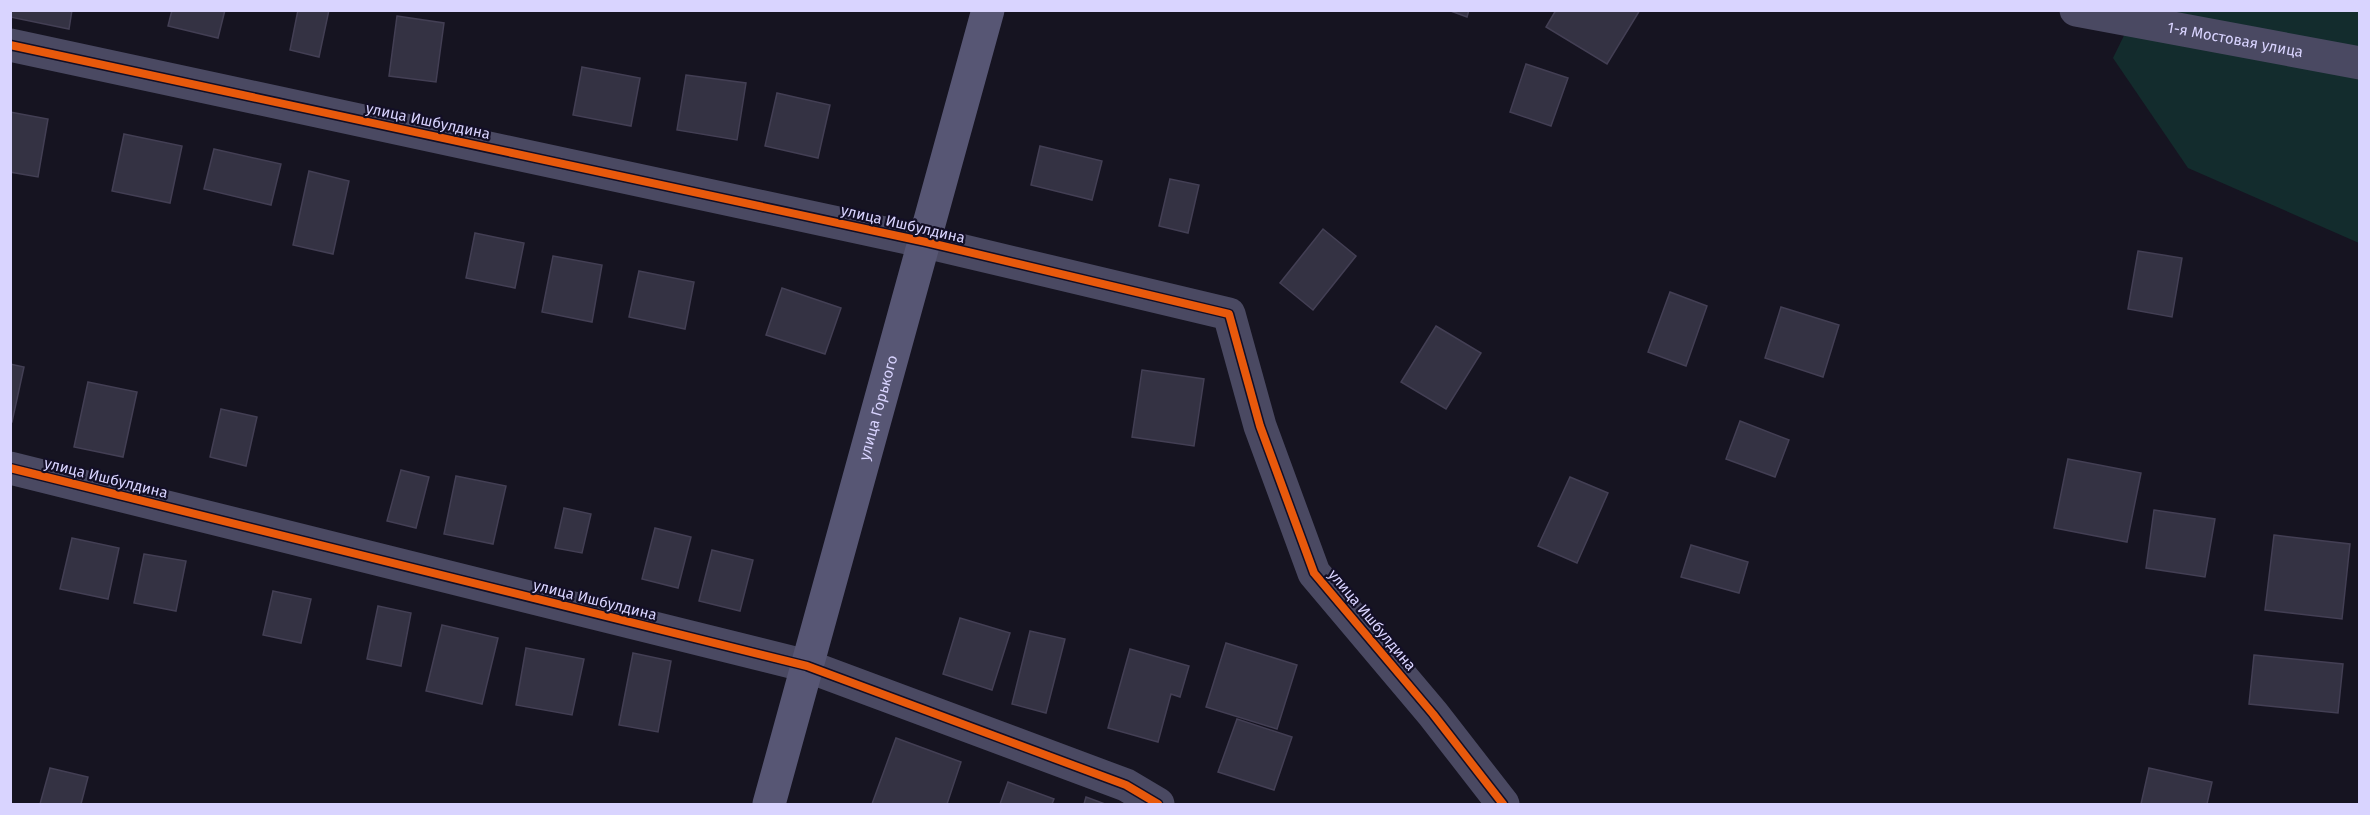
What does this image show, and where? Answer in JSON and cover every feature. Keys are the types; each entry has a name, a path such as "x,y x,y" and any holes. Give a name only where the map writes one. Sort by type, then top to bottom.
{"main road":[{"name":"улица Горького","path":"769,804 926,242 988,10"}],"street":[{"name":"1-я Мостовая улица","path":"2076,10 2360,63"},
{"name":"улица Ишбулдина","path":"10,45 926,242 1229,314 1260,426 1314,573 1433,714 1503,804"},
{"name":"улица Ишбулдина","path":"10,468 807,666 1126,785 1158,804"}],"green space":[{"path":"2136,11 2359,11 2359,243 2188,168 2113,58"}],"building":[{"path":"10,10 72,10 69,29 10,17"},
{"path":"172,10 225,10 218,38 168,26"},
{"path":"298,10 329,10 319,57 290,50"},
{"path":"1448,10 1469,10 1467,17"},
{"path":"1556,10 1640,10 1607,64 1546,27"},
{"path":"397,16 444,23 436,82 389,76"},
{"path":"1526,64 1568,78 1551,126 1510,112"},
{"path":"582,67 640,78 631,126 573,115"},
{"path":"686,75 746,83 737,140 677,130"},
{"path":"777,93 830,105 818,158 765,146"},
{"path":"10,112 48,119 38,177 10,172"},
{"path":"124,134 182,146 170,203 112,191"},
{"path":"1040,146 1102,161 1092,200 1031,185"},
{"path":"214,149 281,164 271,205 204,189"},
{"path":"309,171 349,181 333,254 293,245"},
{"path":"1170,179 1199,185 1188,233 1159,226"},
{"path":"1323,229 1356,256 1313,310 1280,283"},
{"path":"475,233 524,243 515,288 466,278"},
{"path":"2138,251 2182,258 2172,317 2128,309"},
{"path":"553,256 602,265 592,322 542,312"},
{"path":"639,271 694,282 685,329 629,317"},
{"path":"782,288 841,308 825,354 766,335"},
{"path":"1670,292 1707,306 1686,366 1648,352"},
{"path":"1781,307 1839,325 1823,377 1765,358"},
{"path":"1436,326 1481,353 1446,409 1401,382"},
{"path":"10,364 24,367 12,422 10,422"},
{"path":"1142,370 1204,379 1194,446 1132,437"},
{"path":"88,382 137,392 123,457 74,447"},
{"path":"221,409 257,417 246,466 210,457"},
{"path":"1740,421 1789,440 1775,477 1726,459"},
{"path":"2068,459 2141,473 2127,542 2054,528"},
{"path":"401,470 429,477 416,528 387,521"},
{"path":"456,476 506,486 493,544 444,534"},
{"path":"1570,477 1608,493 1577,563 1538,546"},
{"path":"564,508 591,514 582,553 555,548"},
{"path":"2154,510 2215,519 2205,577 2146,568"},
{"path":"655,528 691,537 678,588 642,579"},
{"path":"2274,535 2350,544 2342,619 2265,610"},
{"path":"72,538 119,548 108,599 60,589"},
{"path":"1691,545 1748,562 1739,593 1681,577"},
{"path":"712,550 753,560 740,611 699,601"},
{"path":"144,554 186,561 176,611 134,603"},
{"path":"273,591 311,599 301,643 263,635"},
{"path":"378,606 411,613 401,666 367,659"},
{"path":"960,618 1010,633 992,690 943,674"},
{"path":"442,625 498,638 482,704 426,691"},
{"path":"1030,631 1065,639 1046,713 1012,704"},
{"path":"1226,643 1297,665 1277,729 1206,707"},
{"path":"526,648 584,659 572,715 516,705"},
{"path":"1130,649 1189,666 1180,697 1171,694 1158,742 1108,728"},
{"path":"633,653 671,661 658,732 619,725"},
{"path":"2254,655 2343,664 2338,713 2249,704"},
{"path":"1237,719 1292,737 1274,790 1218,772"},
{"path":"896,738 961,762 947,804 872,804"},
{"path":"50,768 88,777 81,804 40,804"},
{"path":"2149,768 2212,782 2207,804 2141,804"},
{"path":"1008,782 1054,799 1052,804 1000,804"},
{"path":"1086,797 1105,804 1084,804"}],"cycle path":[{"path":"10,45 926,242 1229,314 1260,426 1314,573 1433,714 1503,804"},
{"path":"10,468 807,666 1126,785 1158,804"}]}
